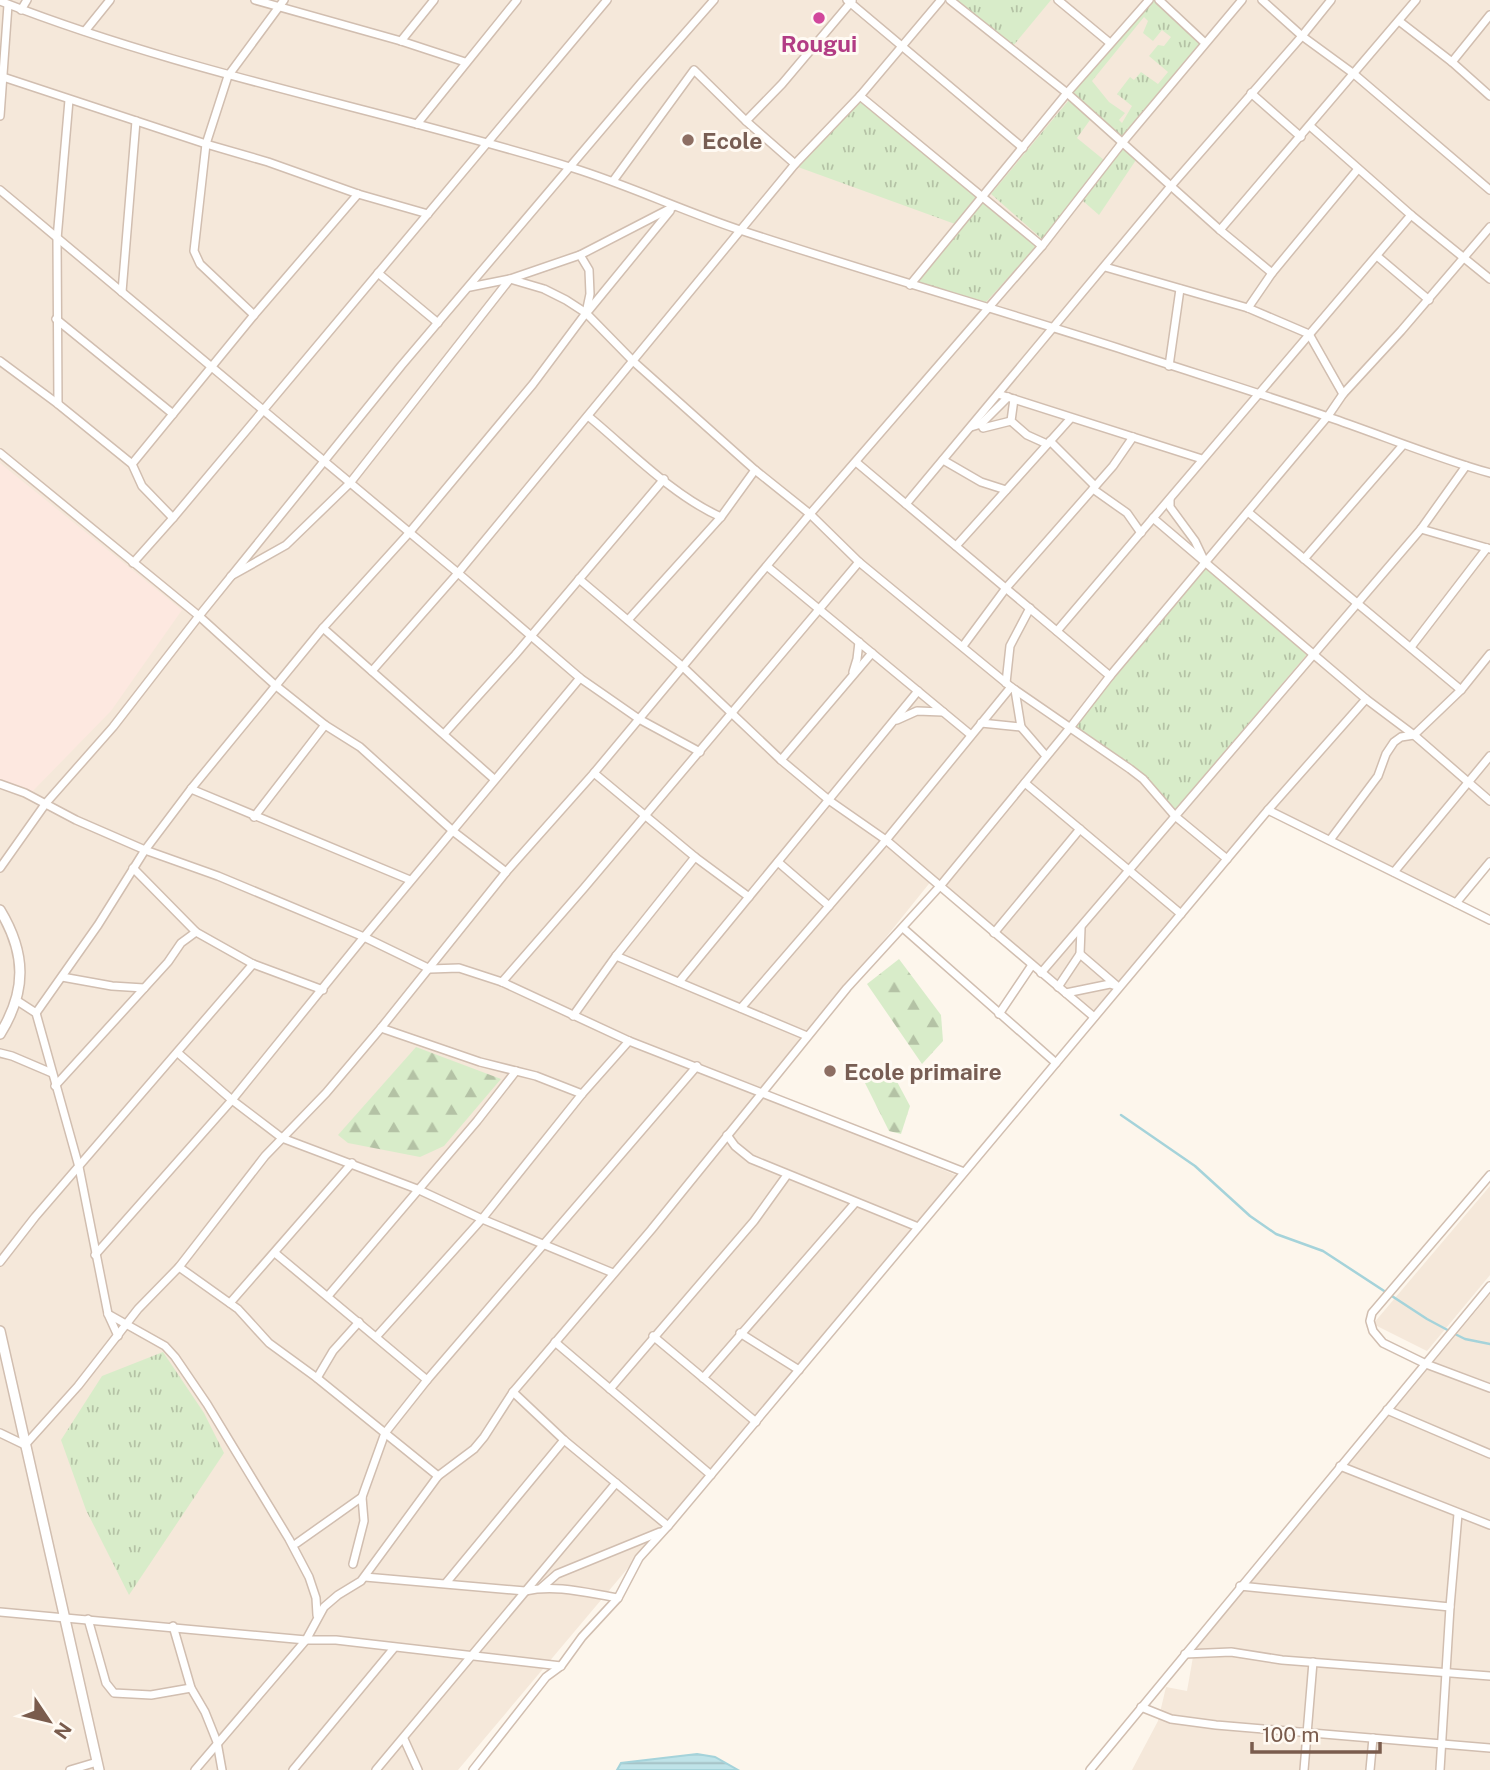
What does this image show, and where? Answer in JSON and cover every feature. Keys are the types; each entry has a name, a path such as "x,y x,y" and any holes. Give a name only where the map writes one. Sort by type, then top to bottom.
{"street":[{"path":"21,9 27,0"},
{"path":"85,31 110,0"},
{"path":"256,0 465,62"},
{"path":"254,315 200,264 194,251 206,144 228,76 284,0"},
{"path":"401,41 434,0"},
{"path":"417,124 517,0"},
{"path":"134,563 607,0"},
{"path":"0,868 46,803 113,727 231,576 438,323 714,0"},
{"path":"372,671 458,573 795,164 860,96 941,0"},
{"path":"950,0 1067,93 1272,273"},
{"path":"1058,0 1110,44"},
{"path":"910,285 1067,93 1149,0"},
{"path":"1159,0 1205,43"},
{"path":"25,1446 125,1325 179,1267 282,1138 326,1093 382,1028 506,872 594,773 810,514 1042,246 1122,143 1242,0"},
{"path":"1262,0 1490,190"},
{"path":"906,504 1171,186 1331,0"},
{"path":"1220,230 1416,0"},
{"path":"746,121 782,84 850,1 1023,148"},
{"path":"0,116 4,77 4,3 228,76 571,167 742,231 1328,416 1403,445 1490,473"},
{"path":"1452,62 1490,15"},
{"path":"1399,21 1490,96"},
{"path":"613,181 694,70 795,164"},
{"path":"4,77 268,162 358,194 428,214"},
{"path":"1251,93 1301,137"},
{"path":"860,96 1042,246"},
{"path":"58,404 57,239 69,100"},
{"path":"122,292 136,121"},
{"path":"1310,126 1411,215 1490,279"},
{"path":"1248,308 1272,273 1358,169"},
{"path":"0,190 580,678 639,719 700,752"},
{"path":"132,464 358,194"},
{"path":"469,288 510,279 580,255 673,207"},
{"path":"36,1013 145,850 191,789 323,628 409,533 539,377 586,313 673,207"},
{"path":"1057,631 1411,215"},
{"path":"195,1770 306,1640 317,1615 338,1595 365,1577 438,1476 474,1449 513,1392 807,1036 941,885 1110,676 1328,416 1343,394 1429,300 1490,227"},
{"path":"580,255 589,270 590,294 586,313"},
{"path":"1377,256 1429,300"},
{"path":"1105,267 1248,308 1309,334 1343,394"},
{"path":"378,273 438,323"},
{"path":"510,279 544,289 586,313 634,362 755,470 810,514 859,562 1011,687 1143,779 1175,816 1227,859"},
{"path":"231,576 286,544 349,484 510,279"},
{"path":"1168,366 1180,289"},
{"path":"56,318 173,414"},
{"path":"0,361 132,464 142,486 173,518"},
{"path":"998,394 1202,460"},
{"path":"1011,398 1011,421 1027,435 1049,443 1094,487 1126,513 1140,533"},
{"path":"971,427 981,424 1011,398"},
{"path":"588,416 664,479 721,517"},
{"path":"956,546 1071,418"},
{"path":"981,424 983,428 1011,421"},
{"path":"963,646 1006,588 1113,466 1133,437"},
{"path":"1304,559 1403,445"},
{"path":"0,453 199,616 275,685 326,725 360,747 454,832 506,872"},
{"path":"943,460 981,482 1006,490"},
{"path":"856,462 1110,676"},
{"path":"1041,973 1421,529 1466,466"},
{"path":"628,620 721,517 755,470"},
{"path":"444,734 515,655 664,479"},
{"path":"1170,498 1170,507 1195,541 1205,562"},
{"path":"1248,512 1461,690"},
{"path":"1153,518 1490,801"},
{"path":"1411,646 1489,549 1421,529"},
{"path":"502,982 859,562"},
{"path":"768,567 971,736"},
{"path":"579,579 683,667 781,760 830,801 886,840 941,885 1094,1017"},
{"path":"1030,608 1010,646 1011,687 1021,727 1046,756"},
{"path":"323,628 494,779"},
{"path":"852,676 859,642"},
{"path":"781,760 872,653"},
{"path":"1330,840 1378,776 1386,754 1394,742 1401,737 1414,735 1461,690 1490,654"},
{"path":"95,1255 232,1100 410,880 454,832 494,779 580,678"},
{"path":"741,1008 886,840 1011,687"},
{"path":"679,982 918,691"},
{"path":"473,1770 547,1677 561,1666 582,1637 618,1598 639,1558 1268,810 1366,699"},
{"path":"891,725 917,711 944,712"},
{"path":"981,723 1021,727"},
{"path":"254,817 326,725"},
{"path":"1394,872 1490,756"},
{"path":"594,773 695,857 750,897"},
{"path":"1025,783 1181,914"},
{"path":"0,784 145,850 219,876 430,968 459,968 502,982 629,1041 964,1172"},
{"path":"191,789 410,880"},
{"path":"1268,810 1490,920"},
{"path":"994,933 1080,829"},
{"path":"573,1016 615,956 695,857"},
{"path":"778,862 829,906"},
{"path":"1456,903 1490,862"},
{"path":"133,868 196,932 253,964 323,990"},
{"path":"0,910 11,929 18,951 20,976 16,1000 0,1034"},
{"path":"1058,987 1080,954 1081,927"},
{"path":"903,928 1056,1063"},
{"path":"55,1086 168,962 181,943 196,932"},
{"path":"1080,954 1119,987"},
{"path":"615,956 807,1036"},
{"path":"0,1262 35,1217 253,964"},
{"path":"999,1014 1032,965"},
{"path":"62,977 112,986 144,988"},
{"path":"1066,993 1110,984 1119,987"},
{"path":"16,1000 36,1013 79,1167 108,1314 118,1336"},
{"path":"382,1028 480,1062 555,1082 582,1094"},
{"path":"377,1336 482,1219 582,1094 629,1041"},
{"path":"0,1053 52,1073"},
{"path":"178,1053 232,1100 282,1138 417,1189 613,1273"},
{"path":"353,1564 364,1521 362,1497 385,1433 427,1380 697,1066"},
{"path":"328,1296 477,1121 516,1071"},
{"path":"727,1135 735,1146 751,1159 918,1227"},
{"path":"230,1303 352,1163"},
{"path":"610,1389 754,1221 788,1175"},
{"path":"1490,1175 1372,1313 1370,1321 1376,1338 1426,1364 1490,1388"},
{"path":"703,1378 855,1203"},
{"path":"275,1253 427,1380"},
{"path":"179,1267 230,1303 247,1317 269,1343 317,1378 438,1476"},
{"path":"1090,1770 1490,1286"},
{"path":"108,1314 165,1346 207,1404 299,1558 316,1598 317,1615"},
{"path":"317,1378 333,1351 359,1322"},
{"path":"0,1331 98,1766 70,1770"},
{"path":"740,1334 799,1370"},
{"path":"653,1336 756,1422"},
{"path":"555,1342 711,1475"},
{"path":"513,1392 666,1528"},
{"path":"1387,1410 1490,1454"},
{"path":"0,1433 25,1446"},
{"path":"446,1583 564,1440"},
{"path":"1340,1466 1490,1525"},
{"path":"376,1770 616,1483"},
{"path":"297,1543 362,1497"},
{"path":"1440,1770 1458,1514"},
{"path":"541,1588 557,1574 666,1528"},
{"path":"365,1577 525,1591 566,1588 618,1598"},
{"path":"1240,1586 1450,1607"},
{"path":"0,1612 306,1640 336,1640 561,1666"},
{"path":"88,1619 106,1683 114,1693 151,1695 191,1688"},
{"path":"173,1626 191,1688 205,1712 217,1742 222,1770"},
{"path":"293,1770 394,1648"},
{"path":"1185,1654 1231,1652 1313,1662 1490,1676"},
{"path":"1304,1770 1313,1662"},
{"path":"537,1665 547,1677"},
{"path":"1141,1707 1171,1719 1490,1748"},
{"path":"1370,1770 1373,1738"},
{"path":"404,1739 418,1770"}],"shaded area":[{"path":"0,0 1490,0 1490,857 1454,901 1270,811 1093,1014 932,880 760,1094 958,1176 458,1770 0,1770"},
{"path":"0,463 182,610 111,711 31,793 0,783"},
{"path":"1490,1186 1490,1275 1427,1351 1373,1324"},
{"path":"1490,1294 1490,1770 1132,1770 1158,1721 1166,1687 1187,1691 1194,1651"}],"green space":[{"path":"956,0 1051,0 1013,46"},
{"path":"1151,0 1156,0 1203,43 1122,140 1070,93","holes":["1144,17 1148,21 1143,33 1153,41 1162,30 1171,37 1164,46 1158,45 1149,56 1168,72 1158,84 1141,72 1134,80 1130,77 1117,94 1132,106 1122,123 1119,120 1125,113 1109,102 1092,81"]},
{"path":"861,100 979,195 955,224 798,167"},
{"path":"1069,100 1090,120 1077,138 1104,160 1042,239 991,194"},
{"path":"1122,148 1136,160 1099,215 1083,201"},
{"path":"985,200 1037,246 986,302 916,283"},
{"path":"1206,565 1308,653 1175,811 1074,728"},
{"path":"899,959 941,1015 943,1041 922,1064 867,984"},
{"path":"416,1047 501,1079 444,1146 420,1157 348,1143 338,1135"},
{"path":"867,1072 894,1076 910,1106 901,1134 889,1131 864,1081"},
{"path":"163,1352 204,1413 224,1453 129,1595 86,1510 61,1440 102,1376"}],"water":[{"path":"697,1754 715,1757 738,1770 617,1770 621,1763"}],"waterway":[{"path":"1121,1115 1195,1166 1250,1216 1276,1234 1323,1251 1427,1319 1455,1334 1490,1344"}],"place":[{"name":"Rougui","path":"819,18"},
{"name":"Ecole","path":"688,140"},
{"name":"Ecole primaire","path":"830,1071"}]}
